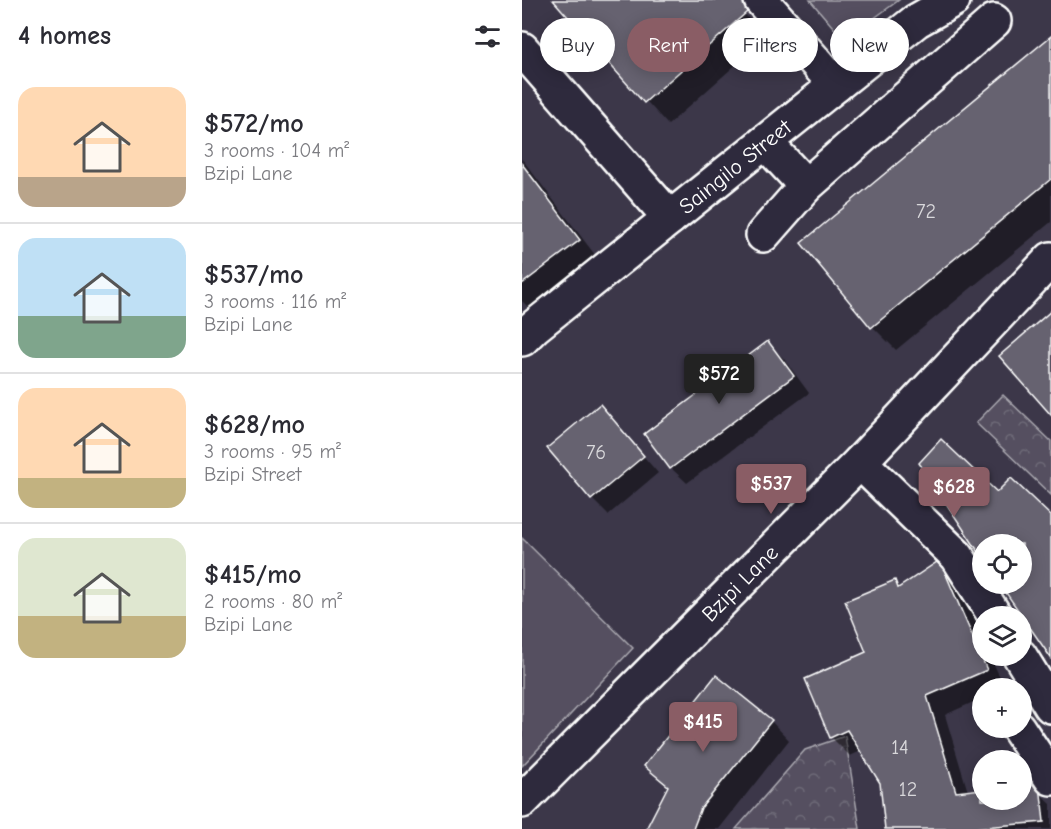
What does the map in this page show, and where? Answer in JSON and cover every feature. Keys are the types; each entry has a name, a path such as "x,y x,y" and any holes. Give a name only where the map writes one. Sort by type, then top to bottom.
{"street":[{"path":"761,0 836,85"},
{"name":"Saingilo Street","path":"522,339 534,327 916,21 953,0"},
{"path":"763,235 806,186 994,21"},
{"path":"522,49 670,218"},
{"path":"765,142 806,186"},
{"name":"Bzipi Lane","path":"522,801 860,462 1051,258"},
{"path":"860,462 957,556 989,606"},
{"path":"1026,666 1051,706"},
{"path":"1025,738 1051,778"}],"green space":[{"path":"810,0 899,0 874,18 830,18 830,24"},
{"path":"1003,395 1051,441 1051,495 976,423"},
{"path":"522,538 633,648 522,766"},
{"path":"845,736 860,829 736,829 805,750"}],"building":[{"path":"553,0 743,0 747,12 740,18 722,18 722,34 710,45 710,18 627,18 627,72 679,72 644,103 615,70 615,18 569,18"},
{"path":"1051,36 1051,179 871,328 801,243"},
{"path":"522,164 580,240 522,284"},
{"path":"1051,311 1051,415 999,356"},
{"path":"768,341 794,376 670,469 644,434"},
{"path":"600,404 644,456 591,500 547,448"},
{"path":"941,439 997,492 1011,478 1051,516 1051,658 1032,630 1032,606 1015,606 1007,594 1032,594 1032,534 972,534 972,542 919,463"},
{"path":"937,562 944,570 972,635 972,666 985,666 987,670 927,696 956,792 972,790 972,810 1032,810 1032,783 1041,794 1044,822 962,829 885,829 880,783 847,730 830,738 805,679 866,652 845,601 895,580 898,588"},
{"path":"716,675 772,720 701,808 693,829 646,829 668,786 644,766"}]}
